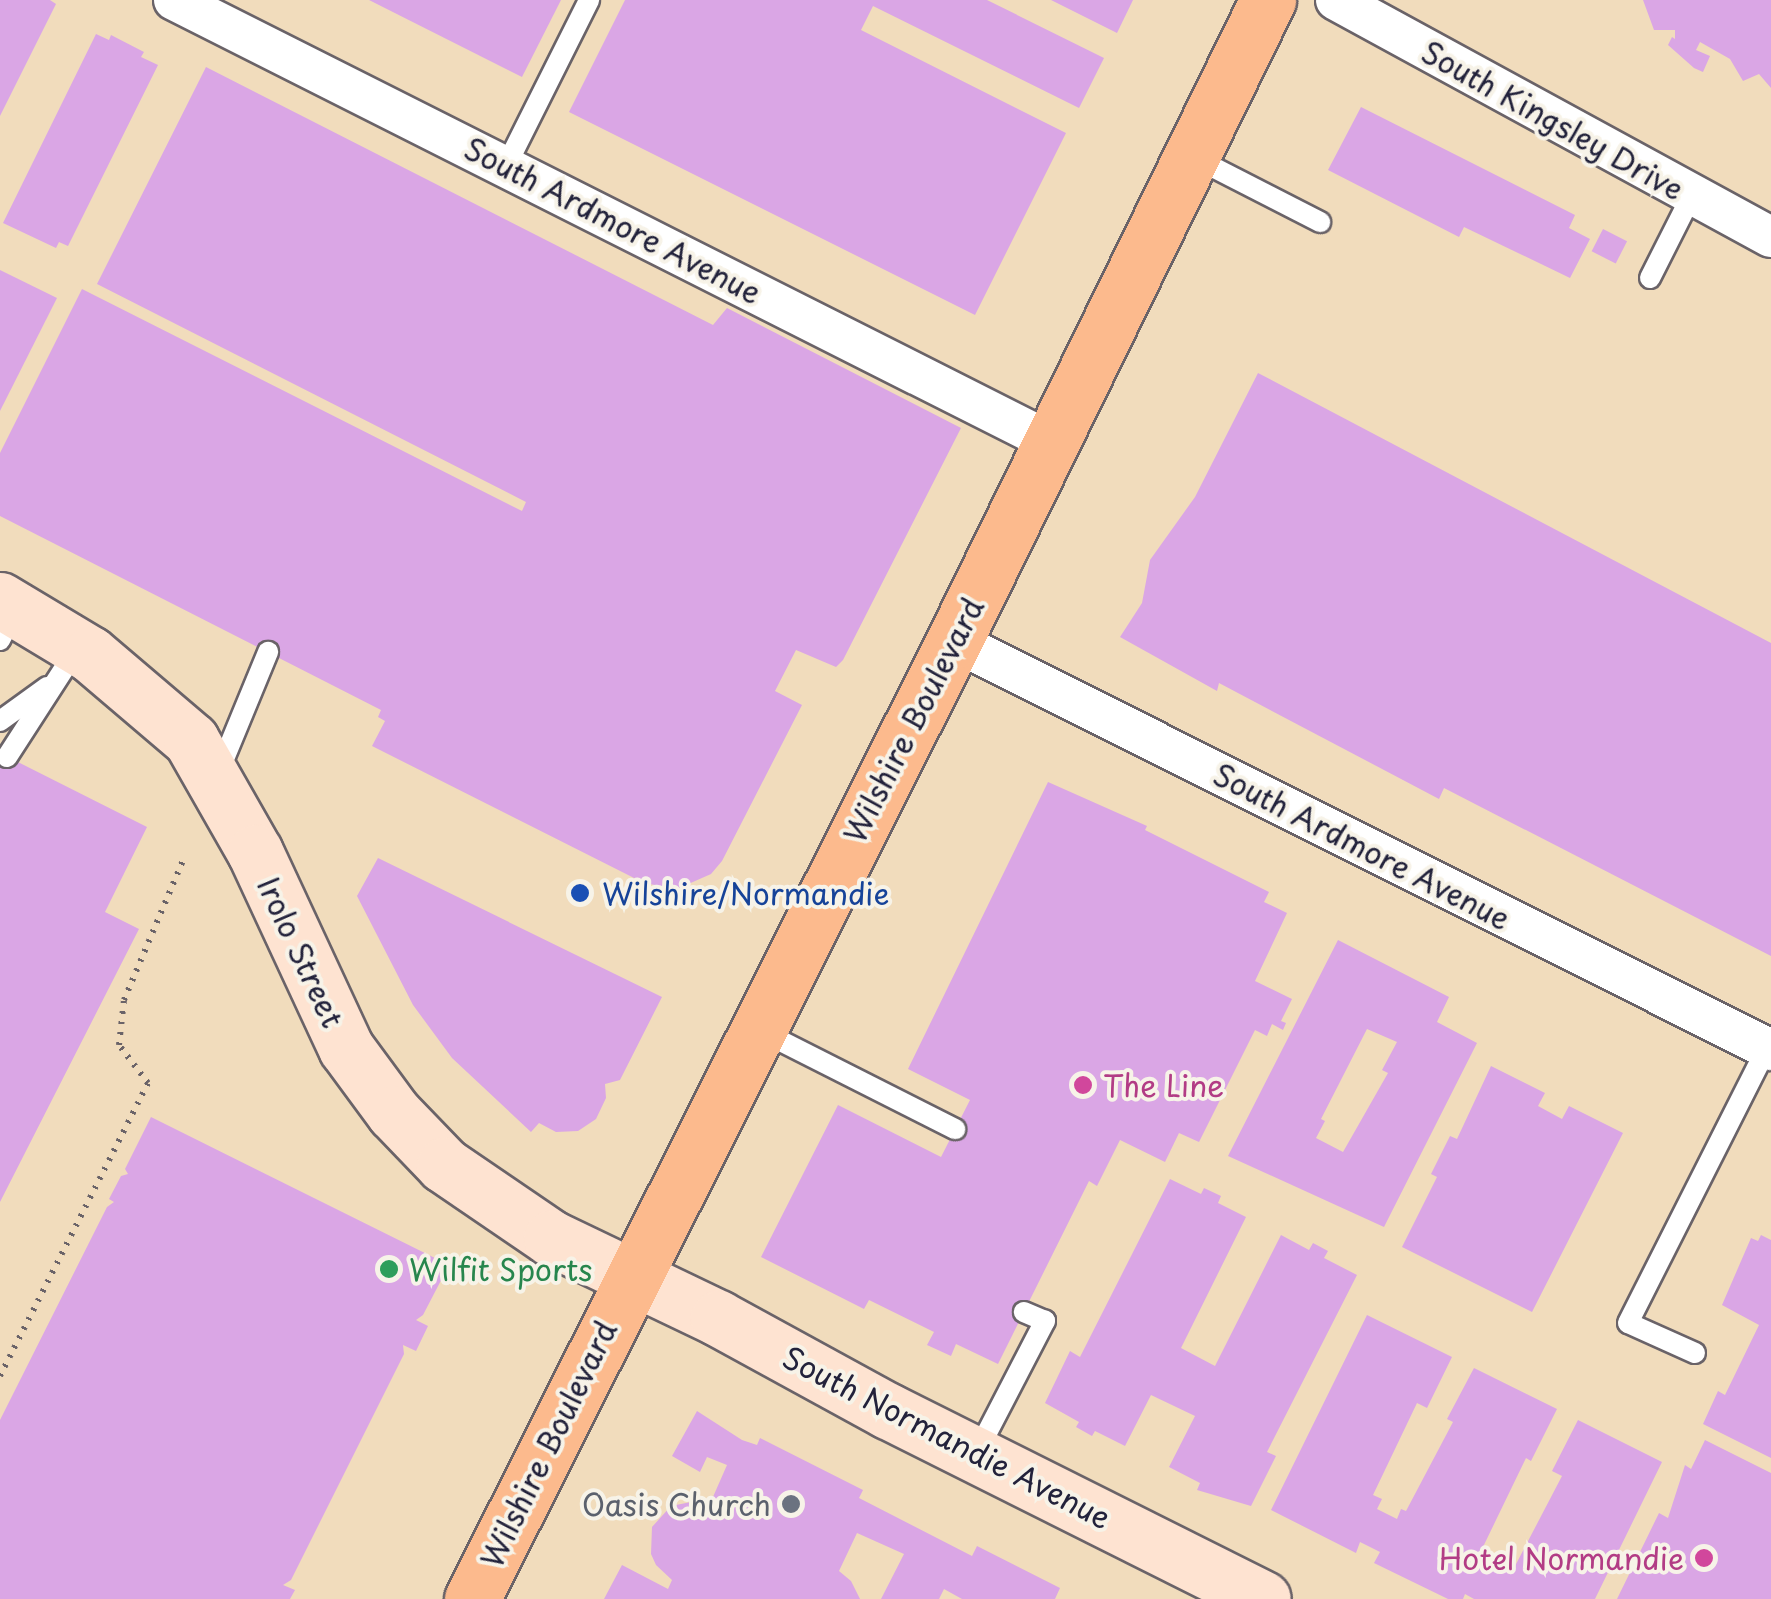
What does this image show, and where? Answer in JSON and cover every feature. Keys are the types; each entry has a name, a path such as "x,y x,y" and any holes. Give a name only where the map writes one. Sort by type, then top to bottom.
{"main road":[{"name":"Wilshire Boulevard","path":"472,1599 954,642 1268,0"},
{"name":"Irolo Street","path":"5,616 68,663 141,692 191,740 216,778 346,1048 394,1113 444,1165 501,1208 630,1279"},
{"name":"South Normandie Avenue","path":"630,1279 718,1318 888,1410 1263,1599"}],"street":[{"name":"South Ardmore Avenue","path":"174,0 1052,442"},
{"name":"South Kingsley Drive","path":"1336,0 1691,197 1771,237"},
{"name":"South Ardmore Avenue","path":"954,642 1769,1049"}],"lane":[{"path":"506,166 589,0"},
{"path":"1191,156 1320,222"},
{"path":"1650,278 1691,197"},
{"path":"216,778 268,652"},
{"path":"0,721 68,663"},
{"path":"7,756 68,663"},
{"path":"758,1030 956,1129"},
{"path":"1695,1353 1628,1322 1769,1049"},
{"path":"977,1452 1045,1321 1024,1312"}],"path":[{"path":"0,1376 148,1082 119,1046 124,1000 182,860"}],"building":[{"path":"0,0 50,0 56,4 0,116"},
{"path":"369,0 561,0 522,77"},
{"path":"625,0 987,0 1104,58 1079,108 873,6 861,30 1066,133 975,315 569,112"},
{"path":"1051,0 1133,0 1117,33"},
{"path":"1643,0 1771,0 1771,88 1759,74 1743,81 1730,59 1700,42 1696,50 1710,56 1703,72 1694,68 1668,45 1672,37 1675,39 1675,30 1654,30"},
{"path":"96,34 109,40 111,35 144,52 141,57 158,65 68,246 59,242 56,248 3,223"},
{"path":"206,67 713,325 727,308 961,428 843,660 836,667 796,650 775,691 802,705 722,861 711,874 677,889 644,883 372,746 385,721 378,717 381,710 0,516 0,453 82,289 522,511 526,502 97,284"},
{"path":"1361,107 1575,215 1569,228 1590,239 1570,278 1464,227 1459,237 1328,170"},
{"path":"1603,229 1627,241 1616,264 1592,251"},
{"path":"0,270 57,298 0,411"},
{"path":"1258,373 1771,643 1771,956 1444,788 1439,799 1219,683 1217,691 1120,637 1142,603 1150,560 1195,497"},
{"path":"0,753 147,827 105,912 139,929 0,1202"},
{"name":"The Line","path":"1048,782 1147,826 1145,830 1269,892 1264,902 1287,913 1255,981 1292,999 1281,1021 1286,1023 1283,1030 1272,1024 1267,1036 1255,1030 1199,1142 1179,1133 1165,1162 1120,1140 1097,1186 1089,1181 998,1364 956,1344 951,1356 927,1345 934,1332 869,1300 864,1309 761,1257 838,1105 941,1157 970,1100 908,1069"},
{"path":"378,858 662,997 620,1080 605,1084 606,1098 596,1119 578,1131 556,1132 539,1123 531,1132 452,1058 413,1005 357,896"},
{"path":"1338,940 1449,997 1437,1022 1477,1043 1384,1227 1228,1156","holes":["1367,1029 1397,1042 1382,1070 1388,1073 1343,1152 1316,1138 1325,1121 1321,1119"]},
{"path":"1491,1066 1545,1093 1538,1106 1562,1119 1569,1106 1623,1133 1532,1312 1402,1247 1437,1177 1431,1174 1450,1136 1457,1139"},
{"path":"151,1117 449,1265 423,1315 416,1320 428,1326 416,1351 403,1345 404,1354 291,1580 283,1585 295,1590 290,1599 0,1599 0,1420 107,1207 114,1202 109,1199 121,1176 128,1174 125,1169"},
{"path":"1170,1179 1201,1194 1204,1188 1221,1196 1218,1203 1246,1217 1181,1348 1215,1366 1281,1235 1309,1250 1313,1243 1328,1251 1324,1258 1357,1275 1267,1452 1276,1456 1251,1506 1197,1490 1200,1483 1169,1467 1195,1416 1151,1395 1125,1446 1095,1431 1092,1436 1076,1427 1079,1422 1045,1403 1070,1351 1080,1357"},
{"path":"1761,1235 1771,1240 1771,1458 1703,1424 1718,1391 1725,1395 1759,1325 1722,1305 1751,1238 1758,1241"},
{"path":"1367,1315 1452,1357 1427,1408 1417,1403 1373,1495 1382,1499 1377,1509 1397,1519 1401,1509 1406,1511 1453,1422 1447,1419 1474,1368 1557,1409 1531,1461 1526,1458 1482,1549 1487,1551 1482,1561 1501,1571 1506,1561 1515,1566 1562,1476 1552,1471 1578,1420 1662,1462 1595,1599 1474,1599 1465,1594 1463,1599 1448,1599 1374,1563 1380,1552 1360,1542 1356,1553 1271,1510"},
{"name":"Oasis Church","path":"697,1411 742,1440 757,1445 760,1438 863,1490 859,1498 972,1556 977,1546 1060,1588 1055,1599 962,1599 944,1589 939,1599 881,1599 904,1554 857,1533 839,1571 851,1581 860,1599 604,1599 622,1565 668,1589 672,1580 656,1565 651,1554 652,1527 671,1506 696,1501 709,1506 727,1465 707,1457 700,1472 672,1456"},
{"name":"Hotel Normandie","path":"1705,1440 1771,1473 1771,1599 1617,1599 1659,1513 1668,1518 1685,1465 1691,1469"}],"place":[{"name":"Wilshire/Normandie","path":"580,893"},
{"name":"The Line","path":"1083,1085"},
{"name":"Wilfit Sports","path":"389,1269"},
{"name":"Oasis Church","path":"791,1504"},
{"name":"Hotel Normandie","path":"1704,1558"}]}
